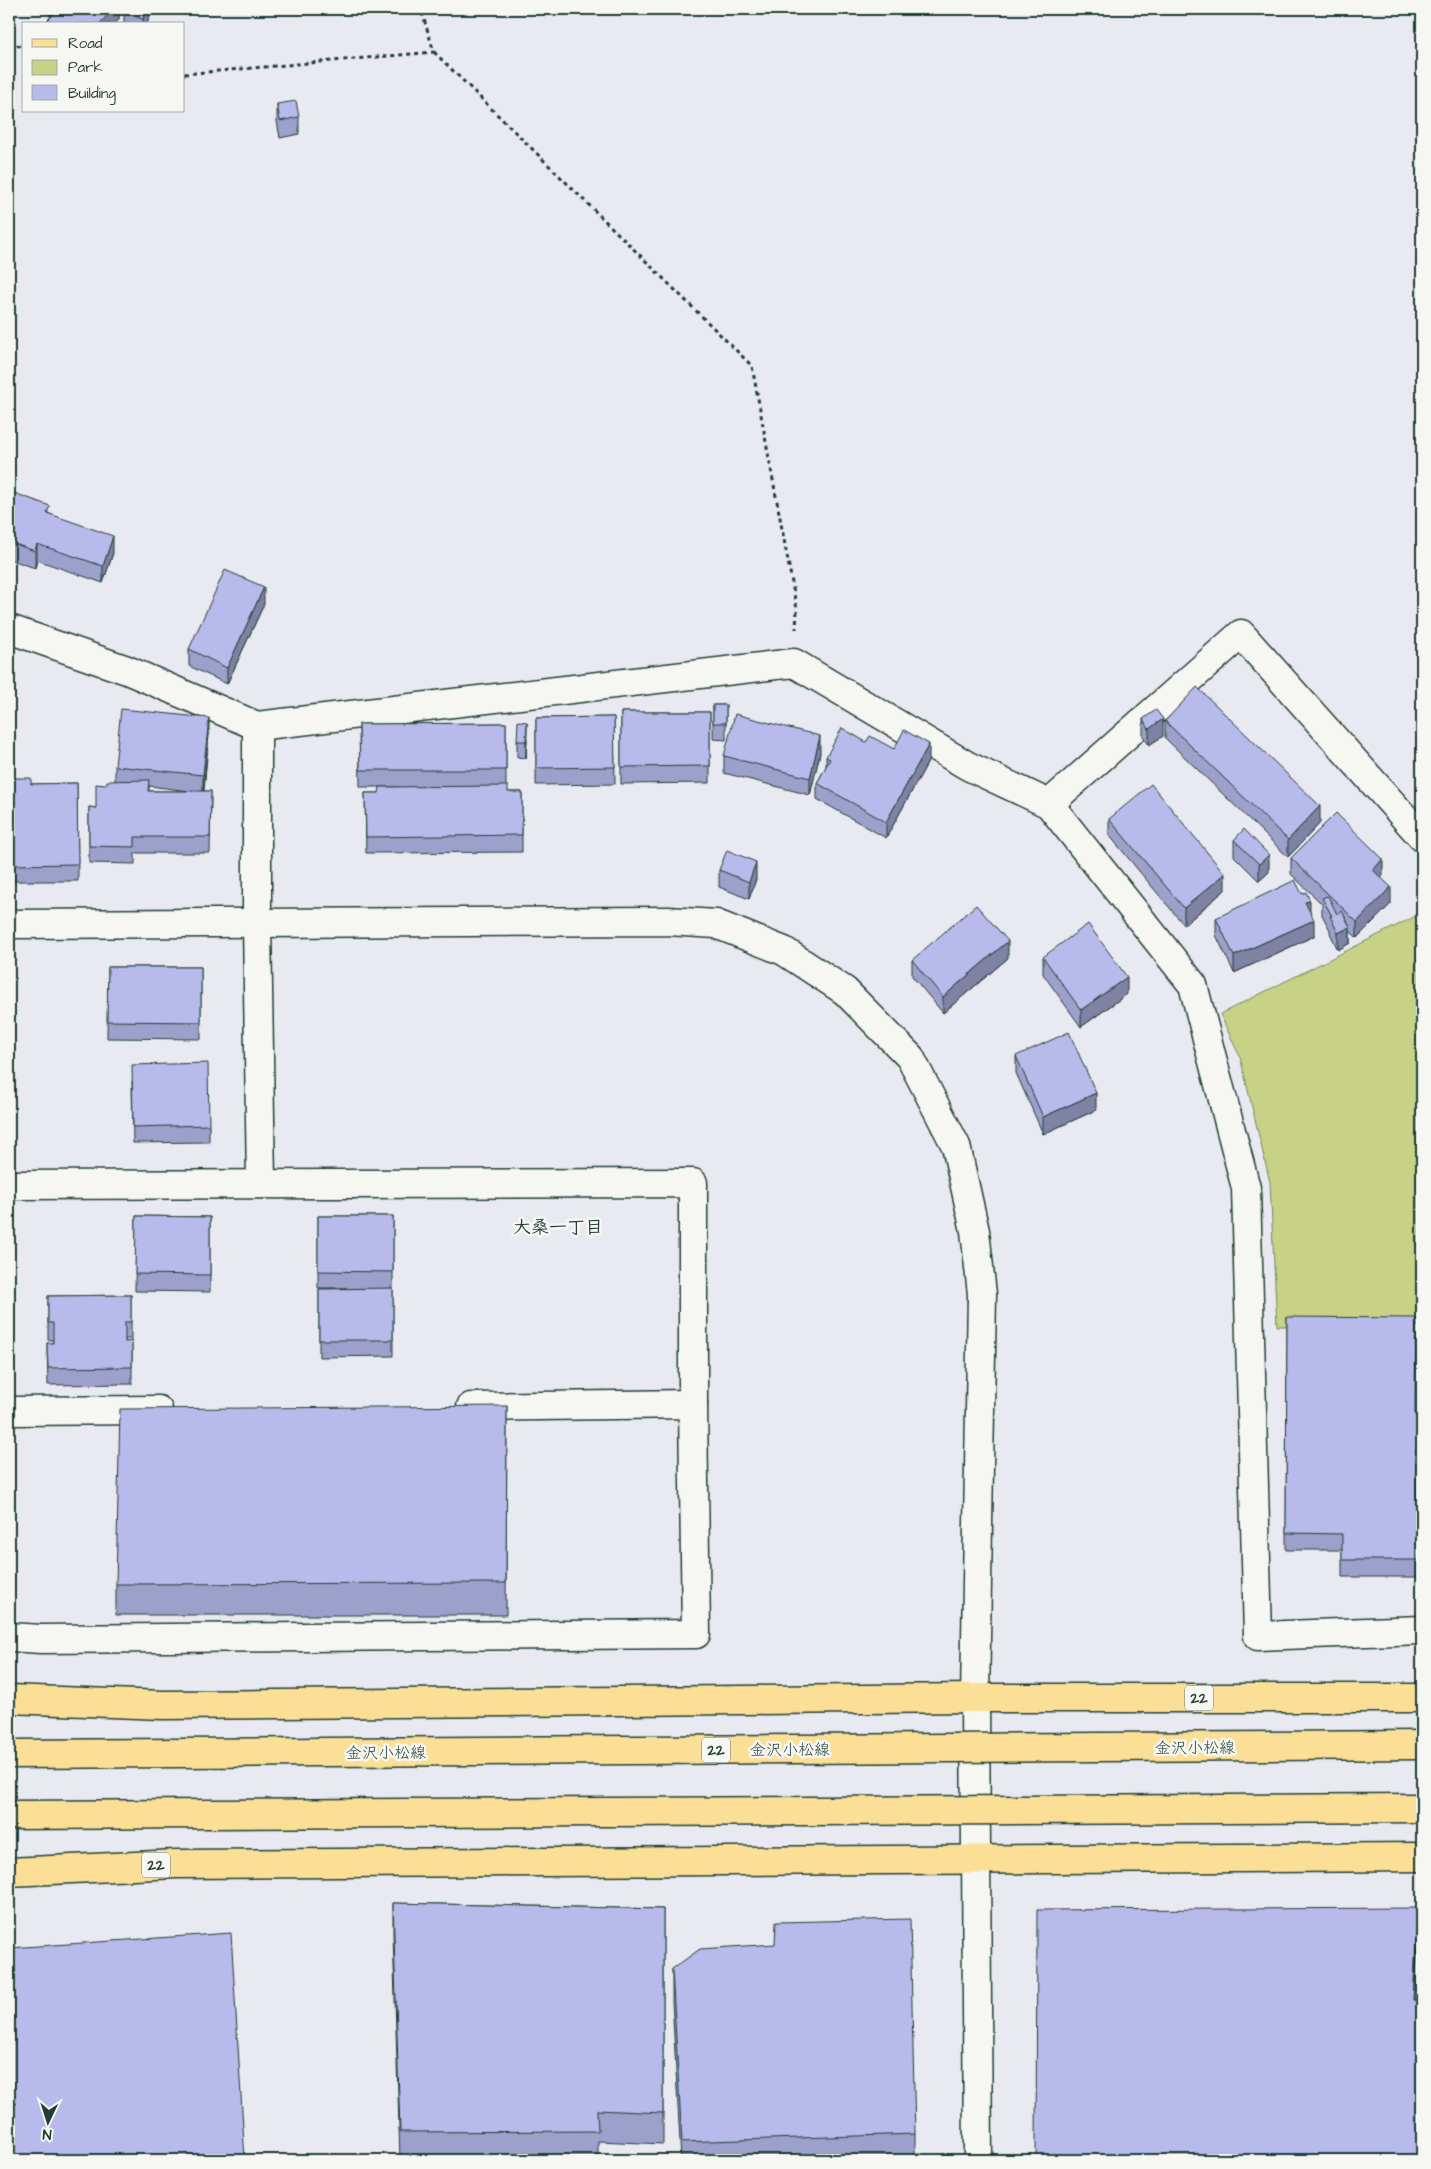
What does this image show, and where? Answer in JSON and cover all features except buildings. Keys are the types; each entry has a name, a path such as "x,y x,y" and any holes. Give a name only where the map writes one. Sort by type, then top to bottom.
{"main road":[{"name":"22","path":"9,1708 975,1698 1422,1698"},
{"name":"22","path":"9,1699 164,1705"},
{"name":"金沢小松線","path":"9,1754 1422,1746"},
{"path":"9,1814 1422,1808"},
{"name":"22","path":"9,1862 176,1864 1422,1857"},
{"name":"22","path":"9,1872 176,1864"}],"street":[{"path":"9,629 127,670 257,726 794,663 968,766 1049,804 1194,985 1246,1188 1258,1636 1422,1630"},
{"path":"1049,804 1241,634 1422,837"},
{"path":"257,726 257,923 261,1184"},
{"path":"9,924 668,921 716,924 784,951 845,991 910,1057 956,1146 975,1230 982,1294 975,1698 978,2160"},
{"path":"9,1185 693,1182 696,1634 41,1639 9,1637"},
{"path":"445,1407 693,1404"},
{"path":"9,1411 187,1410"}],"path":[{"path":"421,9 434,52 752,366 796,610 794,663"},
{"path":"9,42 22,47"},
{"path":"185,74 434,52"}],"green space":[{"path":"1422,913 1422,1326 1277,1326 1270,1182 1240,1057 1220,1014"}],"district":[{"name":"大桑一丁目","path":"558,1227"}]}
